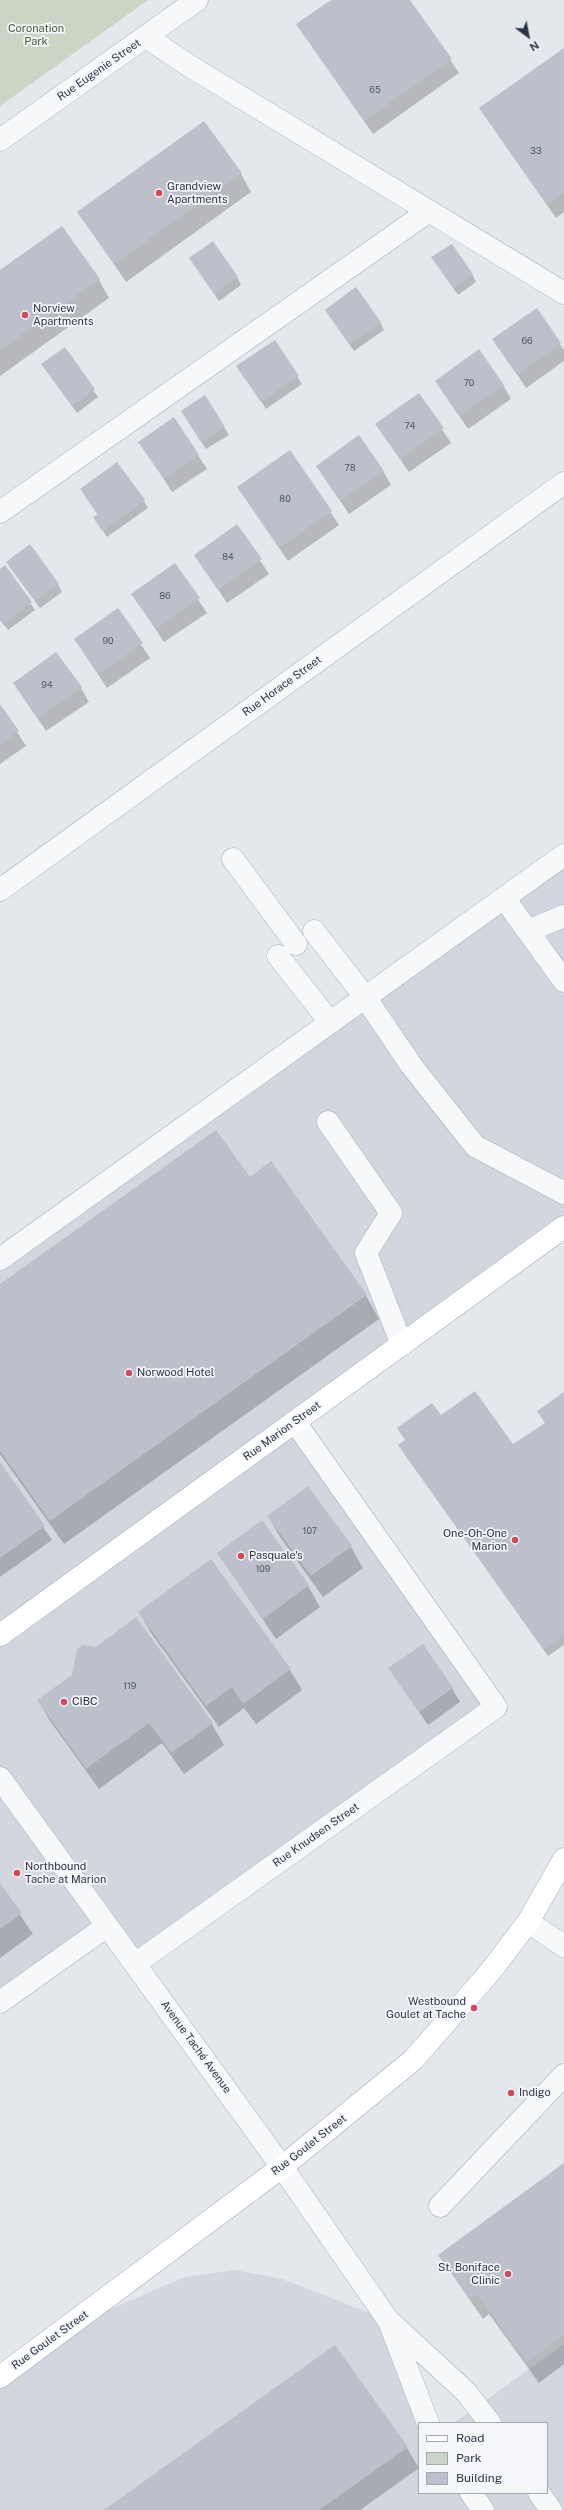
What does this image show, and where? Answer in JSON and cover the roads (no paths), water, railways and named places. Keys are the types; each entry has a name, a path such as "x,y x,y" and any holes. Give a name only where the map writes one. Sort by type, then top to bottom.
{"main road":[{"name":"Rue Marion Street","path":"0,1635 564,1227"},
{"name":"Rue Goulet Street","path":"0,2377 282,2167 413,2060 490,1972 528,1922 564,1859"}],"street":[{"name":"Rue Eugenie Street","path":"0,140 197,0"},
{"path":"146,37 188,65 564,293"},
{"path":"0,512 429,211"},
{"name":"Rue Horace Street","path":"0,890 564,483"},
{"path":"0,1259 564,855"},
{"path":"233,859 296,944"},
{"path":"504,898 564,980"},
{"path":"528,931 564,916"},
{"path":"314,931 364,997 411,1065 475,1146 564,1193"},
{"path":"278,956 330,1022"},
{"path":"328,1122 391,1213 366,1253 402,1345"},
{"name":"Rue Knudsen Street","path":"135,1964 496,1707 295,1422"},
{"name":"Avenue Taché Avenue","path":"0,1778 282,2167 388,2320 466,2392 489,2422"},
{"path":"528,1922 564,1946"},
{"path":"0,2002 107,1926"},
{"path":"440,2206 564,2075"},
{"name":"Avenue Taché Avenue","path":"388,2320 428,2422"},
{"path":"472,2494 483,2510"},
{"path":"540,2494 551,2510"}],"place":[{"name":"Grandview Apartments","path":"159,193"},
{"name":"Norview Apartments","path":"25,315"},
{"name":"Norwood Hotel","path":"129,1373"},
{"name":"One-Oh-One Marion","path":"515,1540"},
{"name":"Pasquale's","path":"241,1556"},
{"name":"CIBC","path":"64,1702"},
{"name":"Northbound Tache at Marion","path":"17,1873"},
{"name":"Westbound Goulet at Tache","path":"474,2008"},
{"name":"Indigo","path":"511,2093"},
{"name":"St. Boniface Clinic","path":"508,2274"}],"park label":[{"name":"Coronation Park","path":"36,35"}]}
